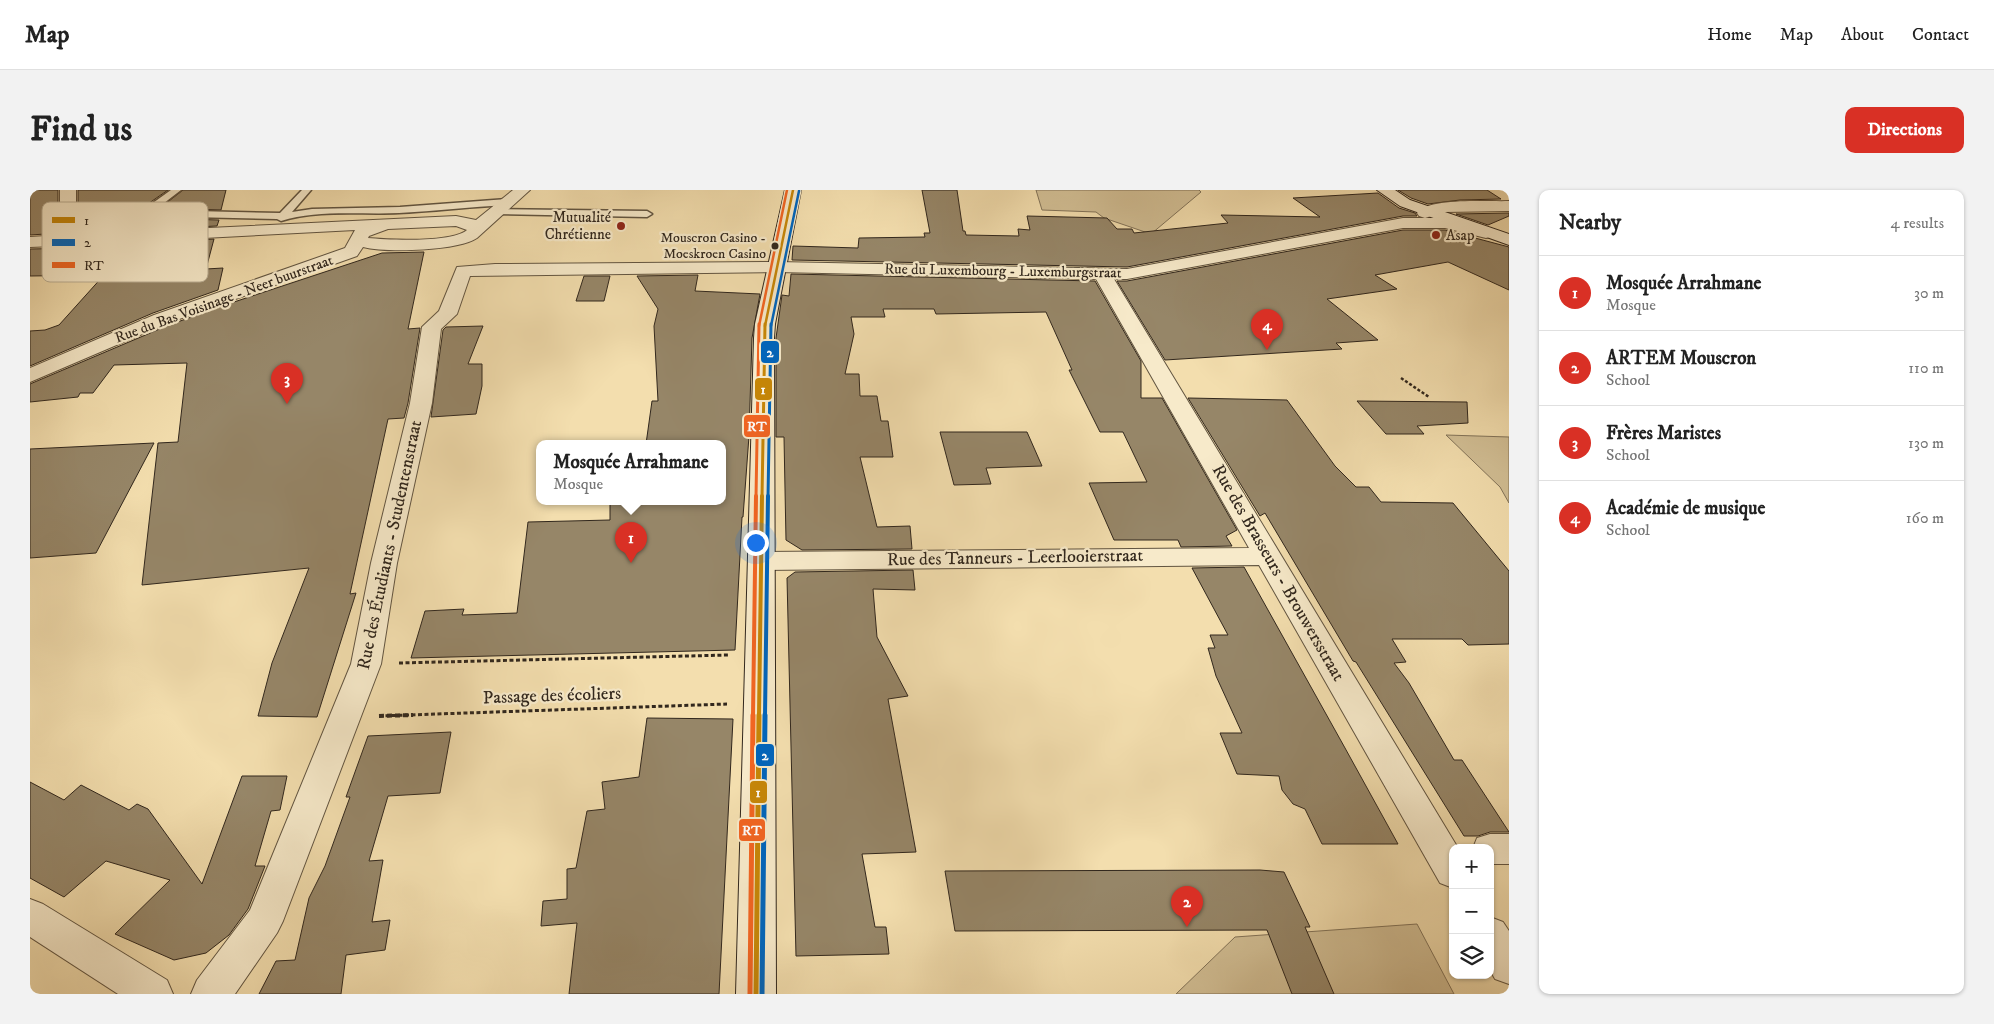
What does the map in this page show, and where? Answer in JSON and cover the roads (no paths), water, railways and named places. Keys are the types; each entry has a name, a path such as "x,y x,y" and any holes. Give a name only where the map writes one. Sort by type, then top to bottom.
{"street":[{"path":"340,227 374,245 455,240 472,233 522,190"},
{"path":"756,994 764,338 793,190"},
{"path":"1385,190 1406,203 1502,237"},
{"path":"1463,223 1463,220 1469,214 1485,206"},
{"name":"Rue du Luxembourg - Luxemburgstraat","path":"1403,222 1442,207 1509,206"},
{"path":"208,234 456,221 499,209"},
{"path":"456,221 471,224 472,233"},
{"name":"Rue du Luxembourg - Luxemburgstraat","path":"456,265 495,269 777,268 1127,274 1403,222 1445,223 1502,237"},
{"name":"Rue du Bas Voisinage - Neer buurstraat","path":"30,376 161,320 351,252 360,237 386,224"},
{"name":"Rue des Étudiants - Studentenstraat","path":"211,994 264,921 366,664 384,563 421,403 432,327 448,314 456,265 472,233"},
{"path":"417,243 438,250 456,265"},
{"name":"Rue des Brasseurs - Brouwersstraat","path":"1102,274 1448,857"},
{"name":"Rue des Tanneurs - Leerlooierstraat","path":"762,561 1268,556"},
{"path":"1494,849 1509,849"},
{"path":"30,916 153,994"},
{"path":"1494,941 1509,966"}],"lane":[{"path":"160,202 177,190"},
{"path":"275,231 281,216 307,190"},
{"path":"208,214 281,216 312,212 499,209 647,214"}],"place":[{"name":"Mutualité Chrétienne","path":"621,226"},
{"name":"Asap","path":"1436,235"},
{"name":"Mouscron Casino - Moeskroen Casino","path":"775,246"},
{"name":"Académie de musique","path":"1267,350"},
{"name":"Frères Maristes","path":"287,404"},
{"name":"Mosquée Arrahmane","path":"631,563"},
{"name":"ARTEM Mouscron","path":"1187,927"}]}
